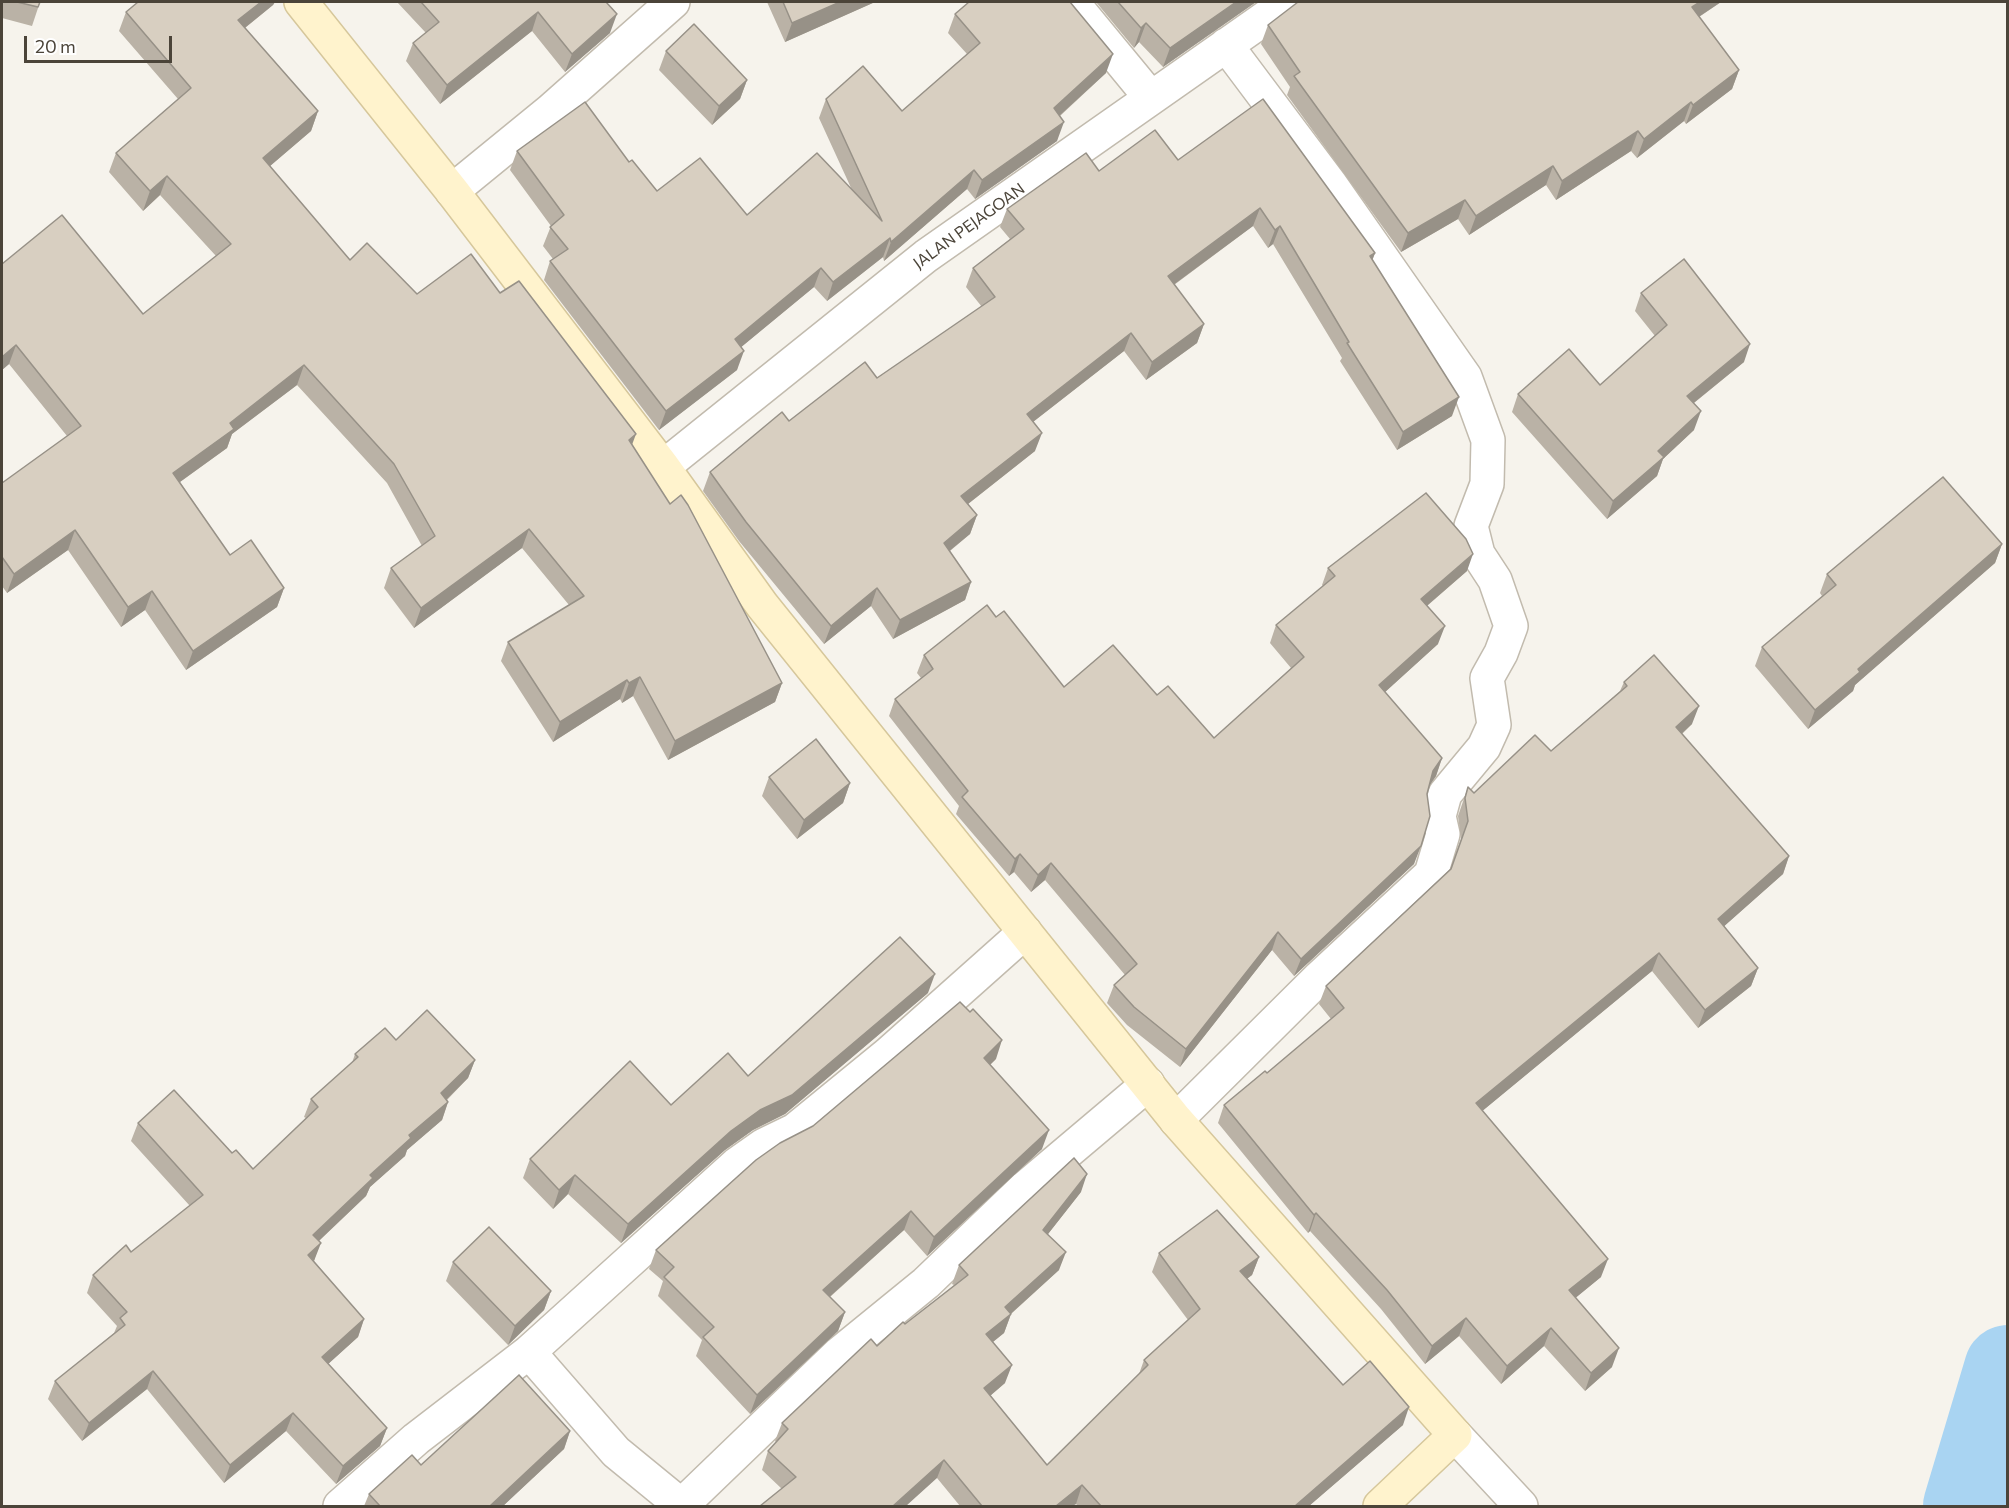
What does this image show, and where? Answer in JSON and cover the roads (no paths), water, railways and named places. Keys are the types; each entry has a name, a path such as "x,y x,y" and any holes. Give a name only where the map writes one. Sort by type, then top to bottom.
{"street":[{"path":"301,2 452,191 663,467 762,605 1176,1120 1455,1435 1521,1506"},
{"path":"452,191 550,111 673,2"},
{"path":"1072,2 1151,98"},
{"name":"JALAN PEJAGOAN","path":"663,467 926,256 1288,2"},
{"path":"1176,1120 1320,977 1431,874 1443,834 1438,816 1445,794 1484,747 1494,725 1487,678 1501,653 1510,626 1495,580 1478,554 1471,526 1487,484 1488,440 1465,377 1345,204 1226,45"},
{"path":"340,1506 416,1439 529,1352 737,1164 764,1144 795,1130 888,1054 1025,933"},
{"path":"529,1352 616,1452 682,1506 840,1353 926,1283 1026,1187 1148,1084"},
{"path":"1380,1506 1455,1435"}],"waterway":[{"path":"1967,1506 2008,1369"}]}
